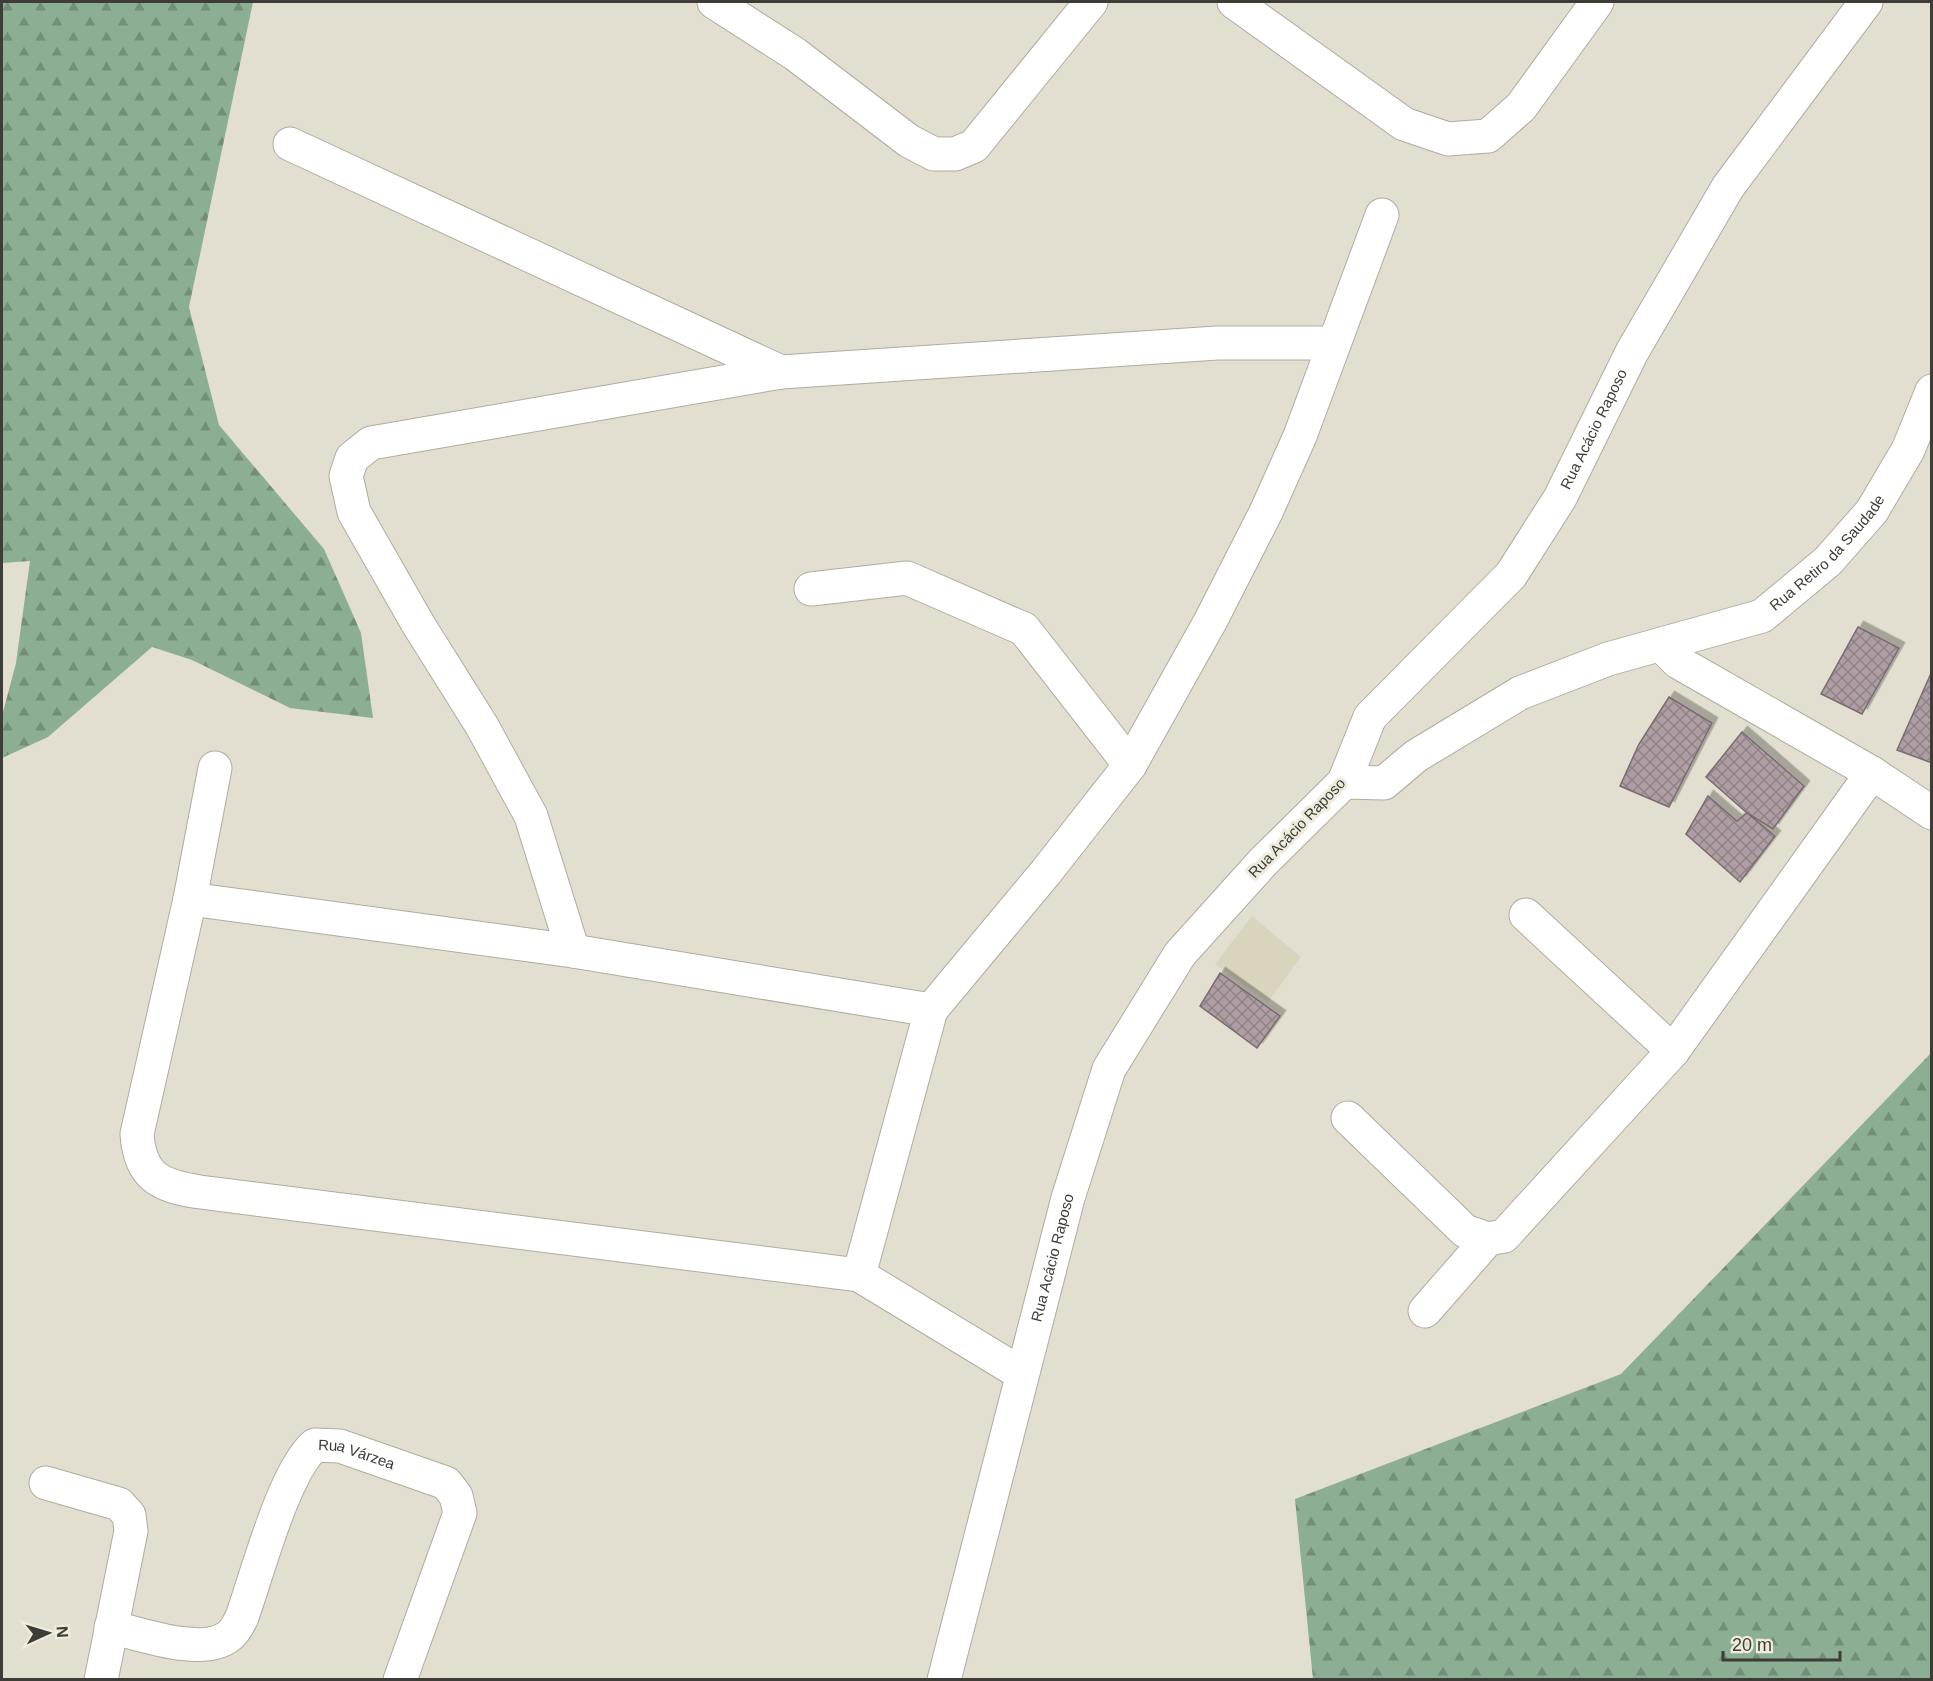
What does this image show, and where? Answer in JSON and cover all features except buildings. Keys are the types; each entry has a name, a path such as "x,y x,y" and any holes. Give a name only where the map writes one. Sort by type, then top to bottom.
{"street":[{"path":"714,2 795,54 909,141 934,154 955,154 974,146 1090,2"},
{"path":"1234,2 1404,124 1448,139 1488,136 1521,107 1597,2"},
{"name":"Rua Acácio Raposo","path":"944,1680 1068,1198 1109,1069 1180,954 1263,862 1344,782 1370,717 1511,575 1560,498 1632,352 1728,187 1866,2"},
{"path":"290,144 781,372"},
{"path":"859,1275 931,1010 1046,872 1130,765 1211,620 1266,512 1300,436 1332,343 1382,216"},
{"path":"573,951 531,816 482,726 418,624 354,512 346,476 352,458 371,443 781,372 1217,344 1332,343"},
{"name":"Rua Retiro da Saudade","path":"1344,782 1384,783 1416,756 1520,693 1608,659 1662,646 1762,616 1828,561 1920,455 1932,391"},
{"path":"811,589 907,578 1024,629 1130,765"},
{"path":"1662,646 1678,662 1872,773 1932,813"},
{"path":"215,768 190,899 137,1134 138,1156 151,1175 174,1188 200,1192 859,1275 1022,1374"},
{"path":"1348,1118 1465,1231 1488,1239 1504,1236 1524,1217 1673,1051 1872,773"},
{"path":"190,899 573,951 931,1010"},
{"path":"1526,915 1673,1051"},
{"path":"1425,1311 1488,1239"},
{"name":"Rua Várzea","path":"111,1627 183,1644 213,1644 230,1636 242,1617 291,1478 302,1455 315,1445 340,1446 446,1483 456,1496 460,1513 451,1545 400,1680"},
{"path":"46,1483 118,1504 129,1515 131,1531 101,1680"}],"shaded area":[{"path":"1252,916 1301,957 1268,1002 1215,964"}],"green space":[{"path":"2,2 253,2 189,307 219,425 324,549 361,633 373,718 290,708 192,660 152,647 48,737 2,758 2,716 16,663 30,561 2,563"},
{"path":"1931,1053 1931,1679 1313,1679 1295,1499 1621,1374"}]}
